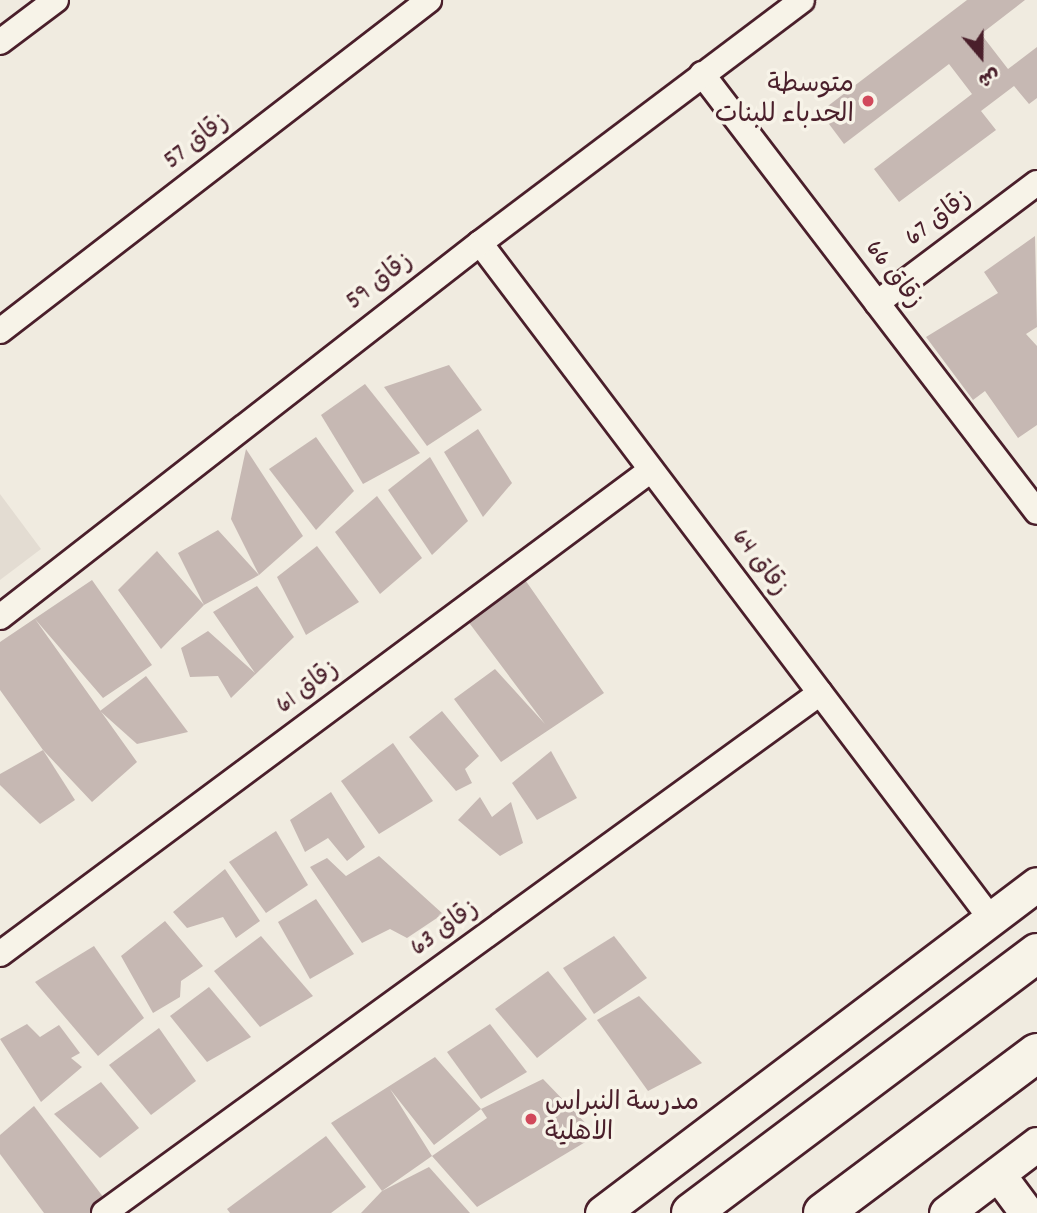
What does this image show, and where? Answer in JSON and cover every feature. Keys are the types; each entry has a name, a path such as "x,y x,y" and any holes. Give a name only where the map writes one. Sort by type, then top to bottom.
{"highway":[{"path":"691,1213 1037,953"},
{"path":"823,1213 1037,1054"}],"main road":[{"path":"602,1213 1037,884"},
{"path":"946,1213 1037,1144"},
{"path":"998,1174 1027,1213"}],"street":[{"path":"0,42 56,0"},
{"name":"زقاق 57","path":"0,331 429,0"},
{"name":"زقاق 59","path":"0,617 480,243 802,0"},
{"name":"زقاق 66","path":"702,74 877,303 1035,503"},
{"name":"زقاق 67","path":"877,303 1037,183"},
{"name":"زقاق 64","path":"480,243 991,919"},
{"name":"زقاق 61","path":"0,954 651,470"},
{"name":"زقاق 63","path":"104,1213 820,694"}],"shaded area":[{"path":"0,494 41,549 0,580"}],"building":[{"name":"متوسطة الحدباء للبنات","path":"967,0 1025,0 981,34 1008,69 1037,47 1037,98 1029,104 1014,86 981,111 996,130 899,202 874,169 972,94 949,64 844,144 820,112"},
{"path":"1035,236 1037,327 1026,334 1037,346 1037,425 1018,438 985,391 973,400 926,337 998,293 984,272"},
{"path":"449,365 482,410 427,446 384,387"},
{"path":"365,384 420,453 363,484 321,415"},
{"path":"478,429 512,483 483,517 444,452"},
{"path":"316,437 354,491 316,530 269,469"},
{"path":"246,449 303,536 259,575 231,519"},
{"path":"430,457 468,521 432,555 388,490"},
{"path":"377,496 422,558 380,594 335,532"},
{"path":"218,530 259,575 204,605 178,553"},
{"path":"317,546 359,602 306,635 277,577"},
{"path":"157,551 204,605 161,649 118,590"},
{"path":"521,574 604,693 501,762 454,699 495,669 545,724 464,616"},
{"path":"92,580 152,665 103,698 35,619 137,762 92,802 43,750 0,690 0,642"},
{"path":"257,586 294,637 231,698 218,676 190,677 181,648 208,631 255,673 213,612"},
{"path":"146,676 188,732 137,744 100,711"},
{"path":"442,711 479,756 465,769 472,783 456,791 409,737"},
{"path":"393,743 433,801 379,834 341,781"},
{"path":"43,750 75,800 40,824 0,785 0,774"},
{"path":"551,751 577,798 537,820 512,783"},
{"path":"331,792 365,847 347,861 328,838 305,852 290,820"},
{"path":"480,797 492,817 511,802 523,843 500,856 458,820"},
{"path":"276,831 308,885 266,913 229,862"},
{"path":"379,856 443,914 407,938 390,929 362,943 310,867 327,858 346,876"},
{"path":"225,869 260,921 236,938 223,917 187,928 173,912"},
{"path":"316,899 354,954 310,979 278,922"},
{"path":"165,921 203,966 181,981 180,997 153,1013 121,956"},
{"path":"261,936 313,996 260,1027 214,971"},
{"path":"614,936 647,978 594,1014 563,968"},
{"path":"94,946 144,1018 98,1056 35,982"},
{"path":"548,971 587,1019 537,1058 495,1009"},
{"path":"209,987 251,1037 207,1062 170,1016"},
{"path":"639,996 702,1063 648,1091 597,1020"},
{"path":"27,1024 40,1037 59,1025 80,1053 71,1058 82,1067 41,1102 0,1039"},
{"path":"490,1024 527,1072 481,1099 447,1052"},
{"path":"159,1028 196,1081 151,1115 109,1065"},
{"path":"435,1057 481,1109 434,1145 390,1089 432,1156 382,1191 331,1123"},
{"path":"543,1079 597,1135 477,1207 432,1156 487,1118 481,1109"},
{"path":"101,1082 139,1128 100,1158 54,1114"},
{"path":"34,1106 107,1202 92,1213 44,1213 0,1154 0,1135"},
{"path":"326,1136 366,1187 331,1213 230,1213 227,1209"},
{"path":"429,1167 470,1213 361,1213 382,1191"}],"place":[{"name":"متوسطة الحدباء للبنات","path":"868,101"},
{"name":"مدرسة النبراس الاهلية","path":"531,1119"}]}
